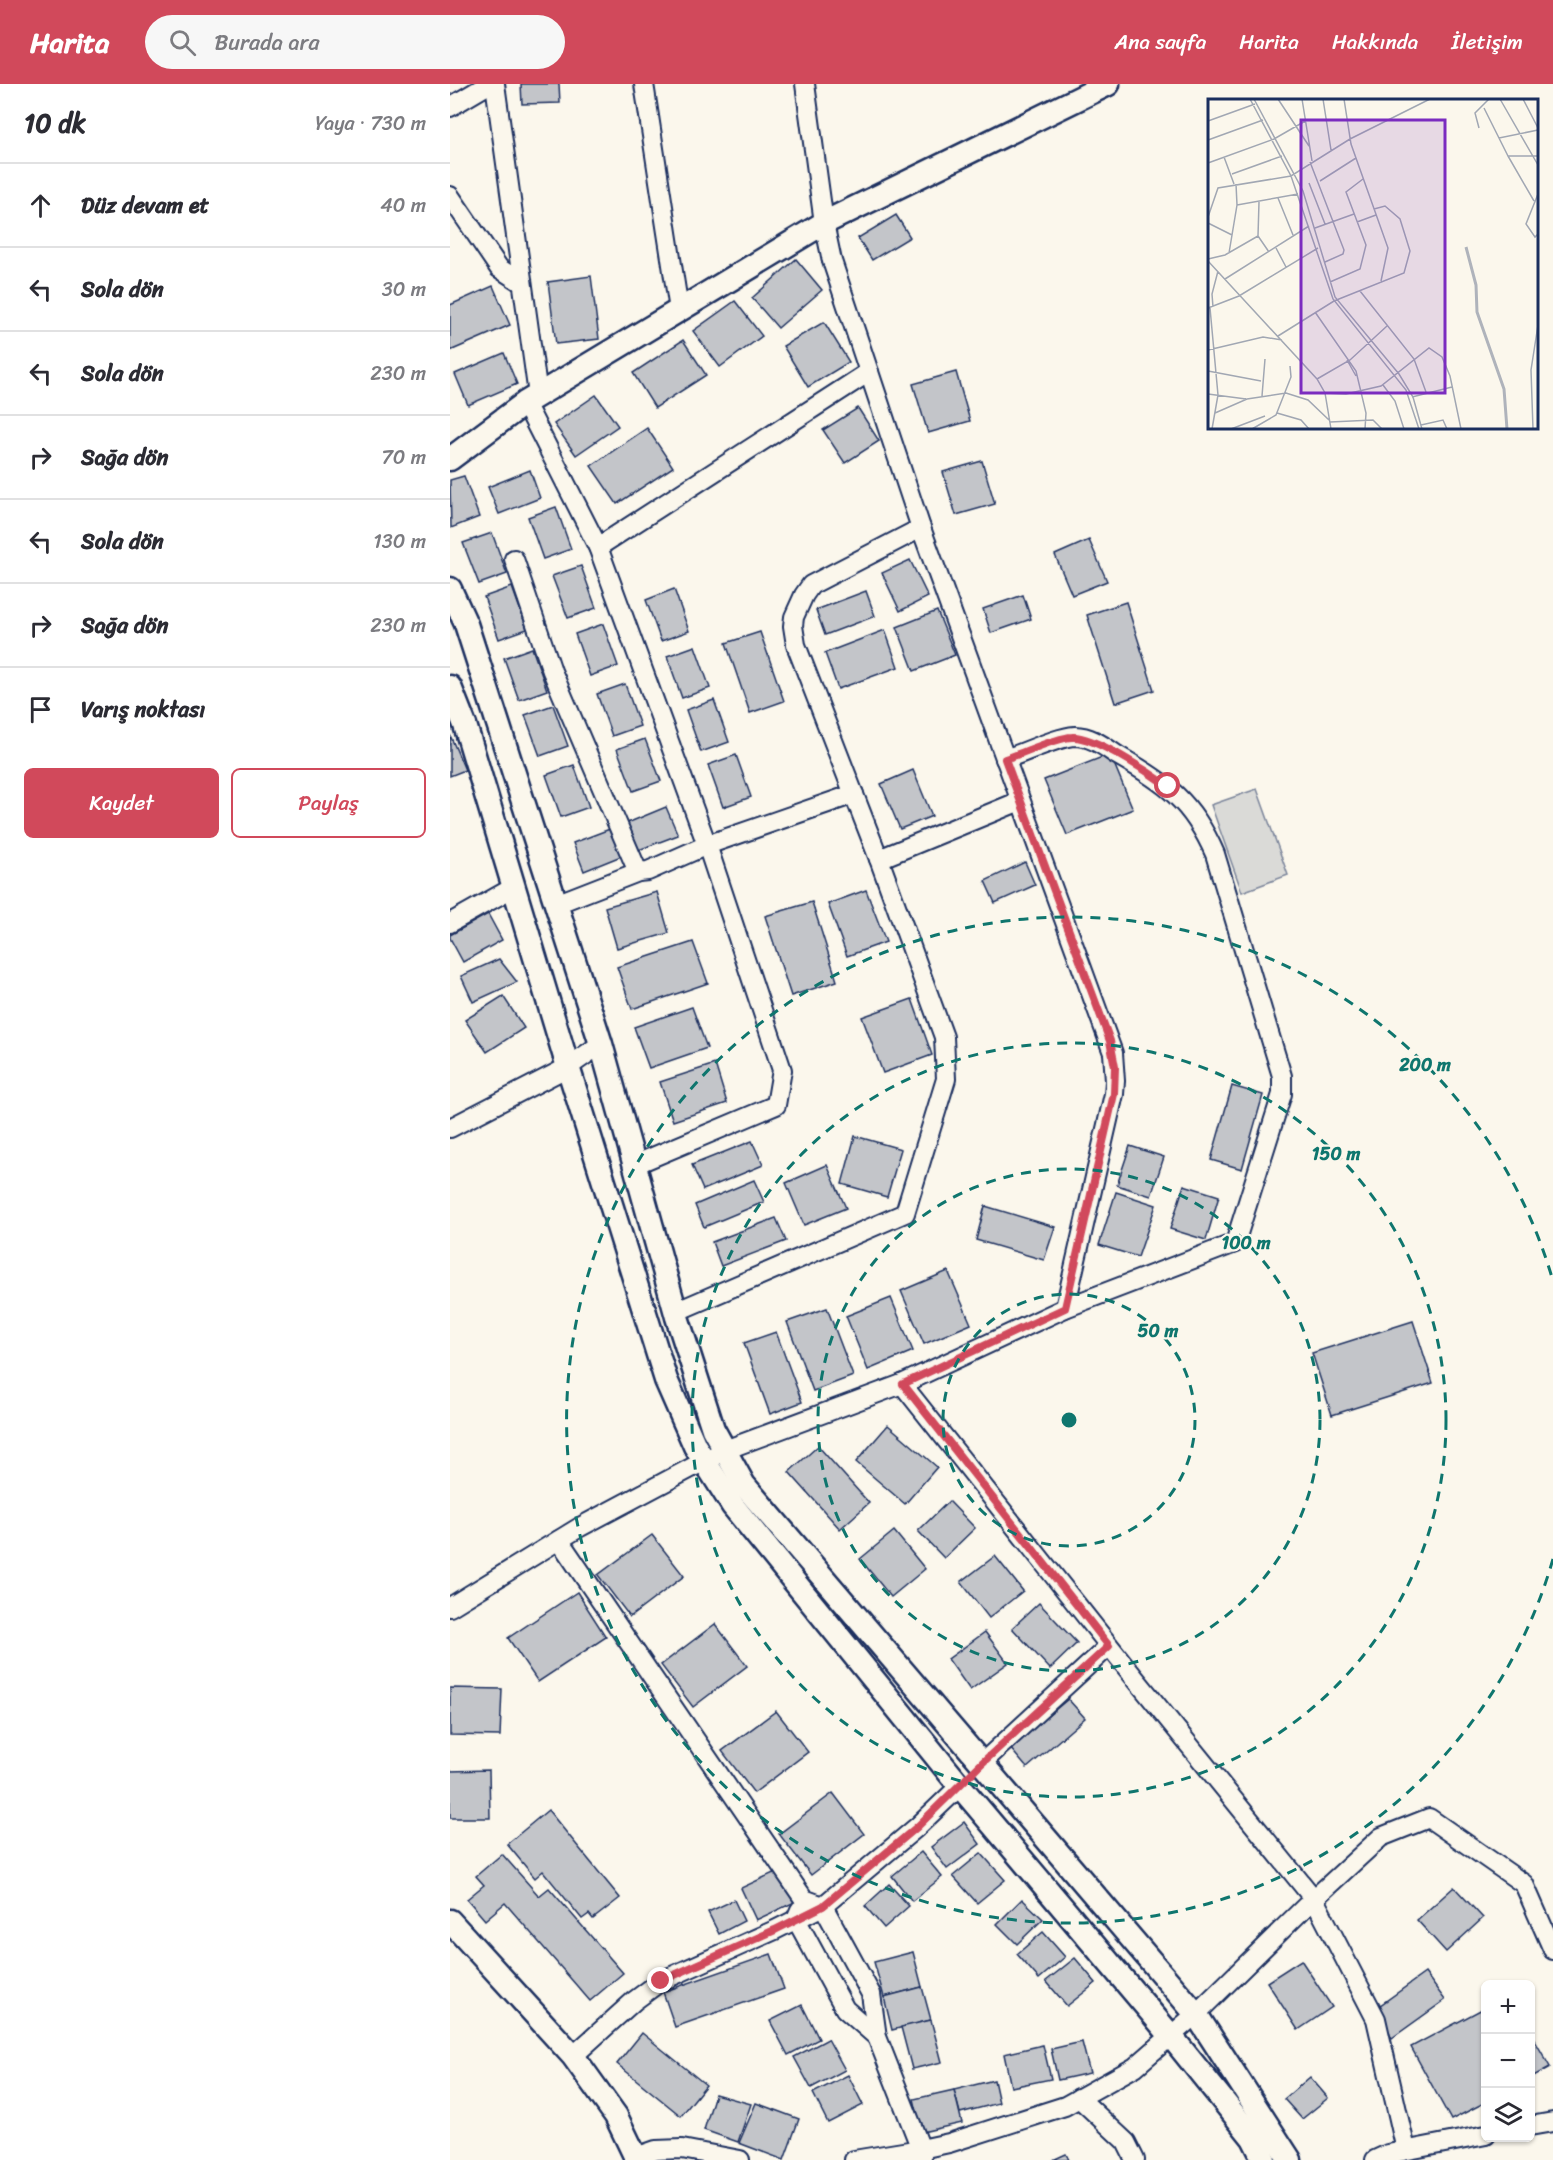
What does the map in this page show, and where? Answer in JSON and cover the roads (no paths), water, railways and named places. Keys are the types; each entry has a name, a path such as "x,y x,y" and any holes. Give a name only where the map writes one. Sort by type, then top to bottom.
{"street":[{"path":"450,107 489,84"},
{"path":"495,84 522,283 532,399 598,547 707,845 782,1070 776,1105 634,1165"},
{"path":"644,84 679,310"},
{"path":"805,84 824,223 832,261 921,528 1110,1041 1115,1067 1114,1094 1065,1308"},
{"path":"450,459 532,399 824,223 1108,84"},
{"path":"450,196 499,268 522,283"},
{"path":"598,547 869,372"},
{"path":"675,1312 905,1213 946,1079 946,1050 941,1024 796,645 793,626 798,605 812,585 921,528"},
{"path":"513,559 552,671 638,872"},
{"path":"450,589 466,624 601,1044 675,1312 713,1429 744,1485 1196,2014 1290,2160"},
{"path":"450,687 465,725 568,1067 666,1380 695,1446 733,1506 960,1786 1171,2036 1253,2138 1264,2160"},
{"path":"450,1607 560,1540 725,1450 903,1384 1065,1308 1235,1243 1282,1094 1282,1076 1215,854 1199,823 1179,797 1155,777 1096,742 1081,737 1068,737 1005,759"},
{"path":"556,904 638,872 648,871 707,845 854,794"},
{"path":"879,859 1020,801"},
{"path":"450,923 513,886"},
{"path":"450,1128 568,1067 601,1044"},
{"path":"903,1384 1109,1646 1314,1899 1376,2019 1406,2150"},
{"path":"560,1540 804,1899 823,1906 871,1994 877,2037 921,2155"},
{"path":"573,2056 634,2001 661,1981 823,1906 911,1833 982,1763 1109,1646"},
{"path":"854,2160 921,2155 949,2143 1065,2106 1135,2067 1196,2014 1381,1837 1429,1818 1524,1884 1553,1950"},
{"path":"796,1919 804,1899"},
{"path":"796,1919 845,2009 877,2037"},
{"path":"450,1921 573,2056 616,2116 637,2159 656,2150 682,2149 740,2160"},
{"path":"1079,2098 1126,2142 1135,2160"},
{"path":"1535,2125 1553,2122"},
{"path":"1375,2160 1388,2154 1481,2136"}]}
